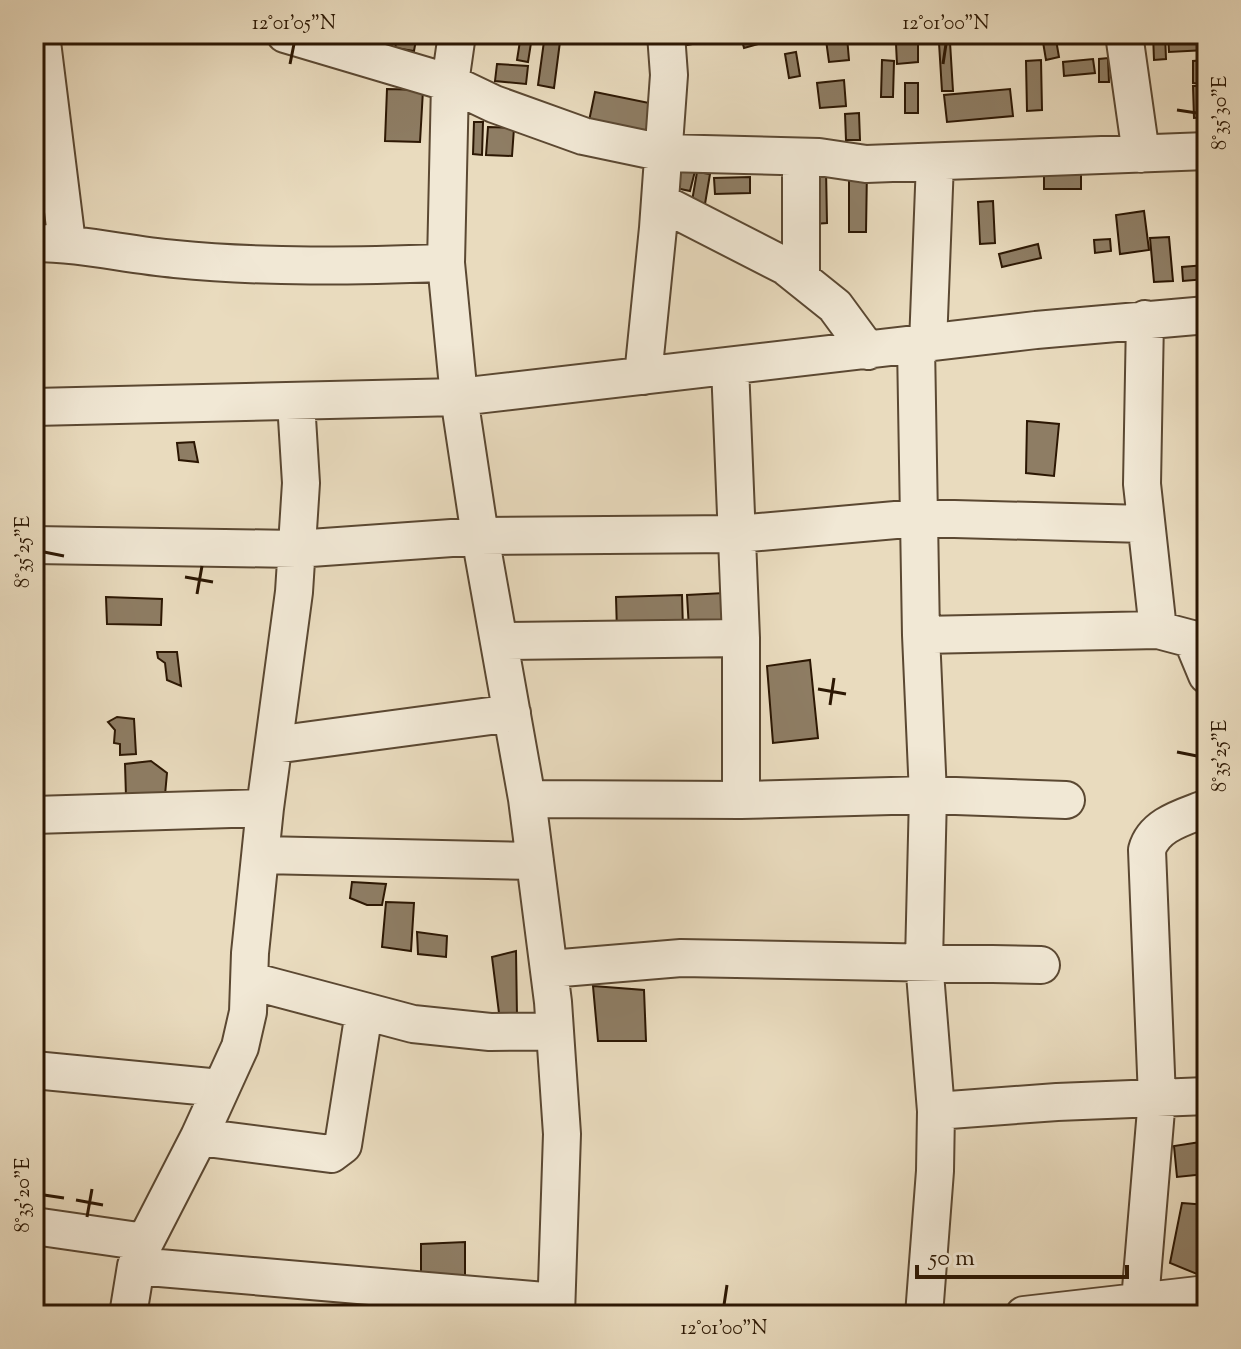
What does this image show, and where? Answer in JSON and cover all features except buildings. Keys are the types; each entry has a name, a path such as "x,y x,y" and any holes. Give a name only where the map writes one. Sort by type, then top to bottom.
{"street":[{"path":"41,34 51,243 174,259 316,267 446,263"},
{"path":"285,34 450,83 494,104 583,136 664,153 801,157 866,164 1207,151"},
{"path":"34,1226 140,1254 556,1308 562,1134 550,969 527,799 480,536 459,397 446,263 450,83 457,34"},
{"path":"643,376 664,153 669,75 666,34"},
{"path":"1124,34 1141,154"},
{"path":"801,157 801,278"},
{"path":"924,1315 935,1171 936,1111 924,961 928,795 918,518 922,345 935,162"},
{"path":"660,202 785,266 835,306 868,351"},
{"path":"34,407 459,397 1145,319 1207,315"},
{"path":"1145,319 1142,484 1145,524 1186,636 1207,675"},
{"path":"730,366 741,638 741,800"},
{"path":"128,1315 140,1254 240,1047 248,1012 250,953 265,808 289,640 301,483 296,402"},
{"path":"34,545 296,549 480,536 738,534 918,518 1145,524"},
{"path":"921,635 1186,636"},
{"path":"501,641 741,638"},
{"path":"274,745 512,713"},
{"path":"527,799 741,800 928,795 1066,800"},
{"path":"34,815 265,808"},
{"path":"1140,1301 1157,1098 1147,850 1153,837 1161,830 1207,808"},
{"path":"261,855 535,861"},
{"path":"550,969 681,958 1041,965"},
{"path":"251,981 391,1020 453,1029 555,1031"},
{"path":"199,1137 331,1154 339,1150 343,1145 364,1012"},
{"path":"34,1070 220,1088"},
{"path":"936,1111 1207,1096"},
{"path":"1024,1315 1140,1301 1203,1301"}]}
